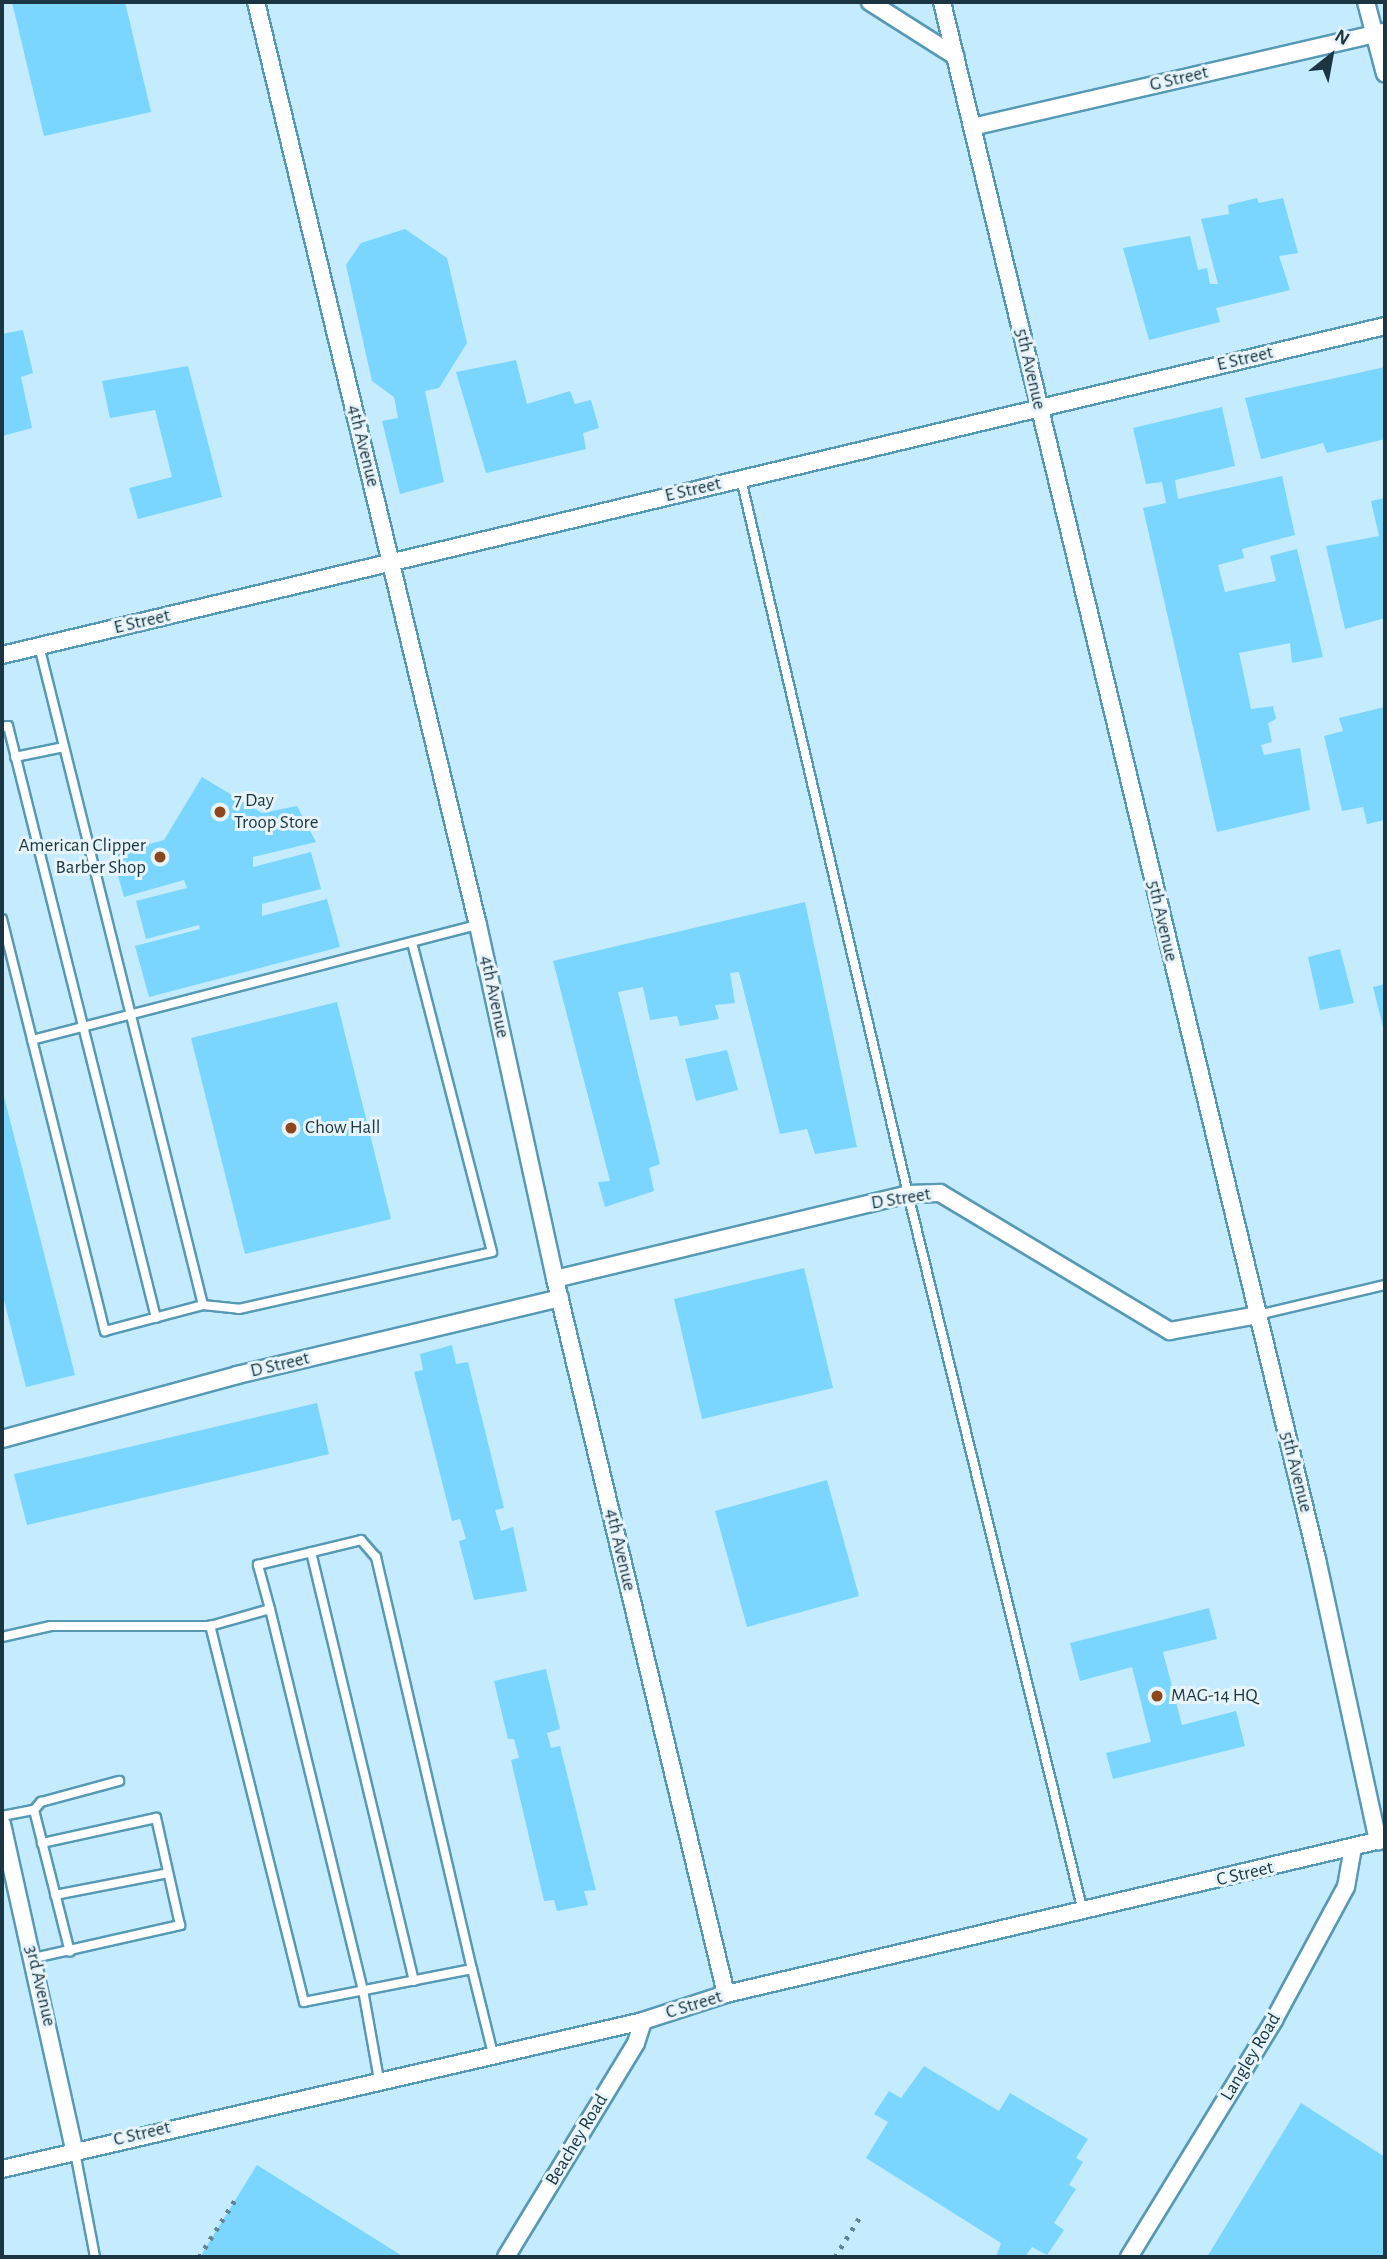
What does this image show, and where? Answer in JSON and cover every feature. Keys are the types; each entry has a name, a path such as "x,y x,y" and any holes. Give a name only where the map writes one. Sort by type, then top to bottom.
{"street":[{"name":"4th Avenue","path":"256,2 478,925 555,1279 726,1994"},
{"path":"870,2 955,56"},
{"name":"5th Avenue","path":"942,2 1321,1572 1382,1840"},
{"path":"1366,2 1380,33 1385,74"},
{"name":"G Street","path":"972,127 1380,33"},
{"name":"E Street","path":"2,655 1385,326"},
{"name":"D Street","path":"555,1279 908,1194 940,1193 1170,1331 1258,1315"},
{"name":"D Street","path":"2,1439 237,1375 560,1298"},
{"name":"3rd Avenue","path":"2,1824 34,1958 74,2150"},
{"name":"C Street","path":"2,2169 74,2150 643,2021 726,1994 1382,1840"},
{"name":"Langley Road","path":"1129,2257 1274,2020 1346,1887 1353,1848"},
{"name":"Beachey Road","path":"506,2257 636,2042 643,2021"}],"lane":[{"path":"741,479 908,1194 1083,1912"},
{"path":"39,646 203,1305"},
{"path":"2,727 8,726 156,1318"},
{"path":"15,757 64,747"},
{"path":"2,919 105,1331 203,1305 239,1309 492,1252 412,942"},
{"path":"32,1040 478,925"},
{"path":"1258,1315 1385,1285"},
{"path":"379,2080 363,1990 258,1565 361,1540 376,1557 493,2054"},
{"path":"311,1552 414,1981"},
{"path":"2,1637 51,1626 210,1626 271,1609"},
{"path":"210,1626 304,2002 472,1969"},
{"path":"2,1816 34,1810 41,1802 119,1781"},
{"path":"34,1810 70,1952"},
{"path":"34,1958 180,1925 156,1818 42,1843"},
{"path":"55,1895 168,1873"},
{"path":"74,2150 95,2257"}],"building":[{"path":"12,2 125,2 151,112 44,136"},
{"path":"1257,198 1259,203 1283,198 1298,253 1279,256 1290,290 1216,308 1220,322 1149,340 1123,248 1190,236 1198,270 1207,268 1210,284 1218,284 1201,219 1229,214 1228,205"},
{"path":"405,229 447,258 467,343 439,388 425,391 444,482 400,494 382,421 398,418 394,397 372,381 346,265 361,243"},
{"path":"23,330 33,373 21,377 32,428 2,436 2,334"},
{"path":"516,360 527,404 570,391 575,404 591,400 599,428 583,433 586,449 486,473 456,372"},
{"path":"188,366 222,497 138,519 129,488 172,477 155,410 110,418 102,381"},
{"path":"1385,367 1385,439 1327,453 1323,443 1261,459 1245,398"},
{"path":"1222,407 1235,466 1175,480 1178,499 1282,476 1295,535 1242,549 1244,558 1218,565 1225,592 1276,581 1270,556 1297,549 1323,657 1292,663 1290,643 1239,653 1251,709 1273,706 1276,719 1268,723 1272,742 1261,745 1264,755 1300,748 1310,810 1217,832 1143,508 1166,503 1162,482 1146,484 1133,428"},
{"path":"1385,498 1385,618 1345,629 1326,546 1379,536 1371,501"},
{"path":"1385,707 1385,820 1367,824 1363,807 1342,811 1324,736 1343,731 1339,718"},
{"path":"202,777 262,813 297,806 316,842 253,857 253,867 311,852 321,889 262,904 262,916 327,899 340,947 149,997 135,946 200,929 199,925 146,939 136,901 187,888 184,880 124,897 112,854 164,840"},
{"path":"805,902 857,1147 815,1154 807,1129 780,1134 739,972 730,973 735,1003 715,1005 719,1019 680,1026 677,1016 650,1020 643,987 618,992 660,1164 649,1168 654,1191 605,1207 598,1182 610,1181 553,961"},
{"path":"1340,949 1354,1003 1320,1010 1308,957"},
{"path":"1385,984 1385,1031 1384,1031 1373,987"},
{"name":"Chow Hall","path":"337,1002 391,1219 245,1254 191,1038"},
{"path":"727,1050 738,1090 696,1101 685,1059"},
{"path":"2,1089 75,1375 26,1387 2,1292"},
{"path":"804,1268 833,1388 702,1419 674,1299"},
{"path":"452,1345 456,1364 468,1362 504,1508 495,1510 501,1531 513,1527 527,1591 474,1600 459,1541 466,1539 460,1519 452,1521 414,1372 423,1370 420,1354"},
{"path":"317,1403 329,1454 27,1525 14,1474"},
{"path":"827,1480 859,1596 747,1627 715,1511"},
{"name":"MAG-14 HQ","path":"1209,1608 1217,1639 1163,1652 1182,1725 1236,1711 1245,1746 1113,1779 1106,1753 1151,1742 1132,1667 1080,1681 1070,1643"},
{"path":"546,1669 560,1729 547,1733 551,1748 560,1746 596,1890 584,1891 588,1905 557,1911 554,1900 544,1901 511,1760 519,1758 514,1739 508,1739 494,1681"},
{"path":"924,2066 999,2111 1010,2093 1088,2139 1076,2158 1083,2162 1069,2185 1076,2189 1054,2223 1064,2230 1047,2255 1032,2247 1025,2257 996,2257 1001,2243 866,2158 888,2122 874,2114 889,2091 901,2098"},
{"path":"1301,2103 1385,2157 1385,2257 1207,2257"},
{"path":"257,2165 404,2257 200,2257"}],"railway":[{"path":"199,2257 235,2200"},
{"path":"835,2257 861,2215"}],"place":[{"name":"7 Day Troop Store","path":"220,812"},
{"name":"American Clipper Barber Shop","path":"160,857"},
{"name":"Chow Hall","path":"291,1128"},
{"name":"MAG-14 HQ","path":"1157,1696"}]}
